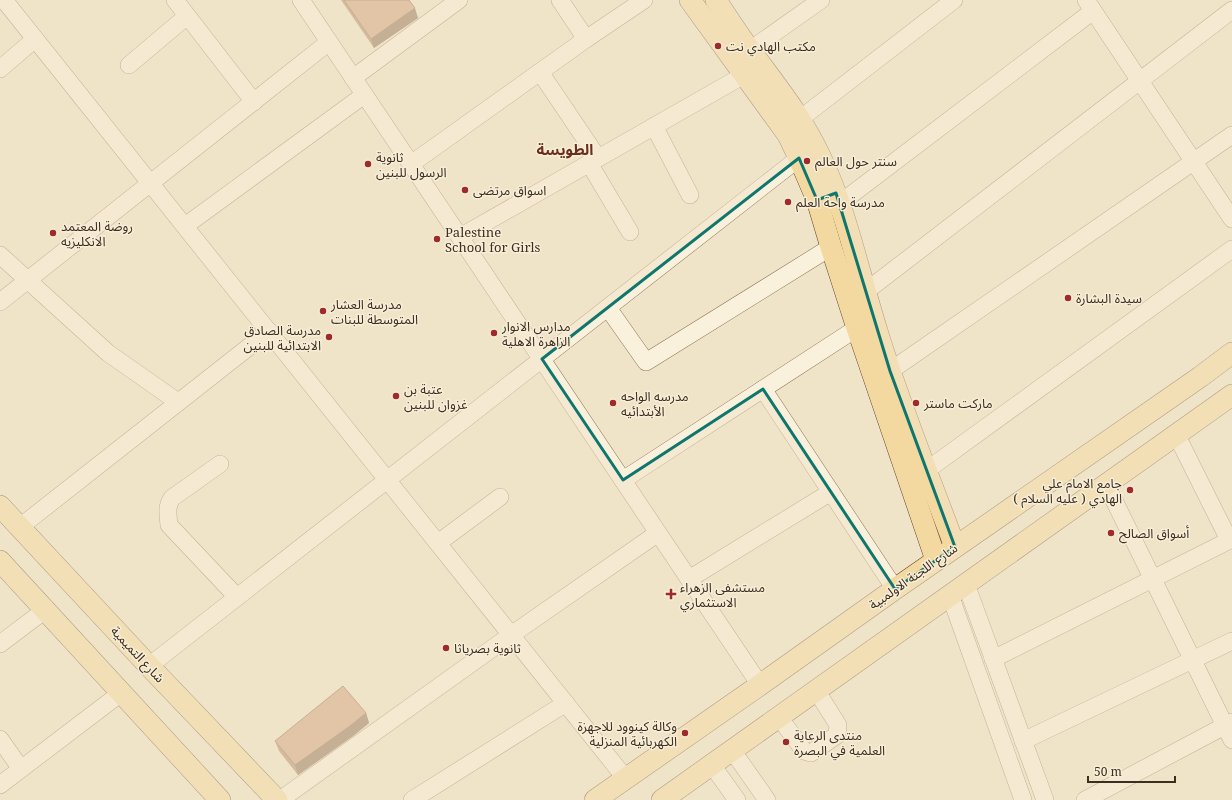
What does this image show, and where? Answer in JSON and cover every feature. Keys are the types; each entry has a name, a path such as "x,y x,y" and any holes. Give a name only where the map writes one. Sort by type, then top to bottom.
{"main road":[{"path":"690,0 788,135 799,158 831,199 831,247 936,560"},
{"path":"716,0 800,119 820,155 831,199 865,292 890,371 955,547"},
{"name":"شارع اللجنة الاولمبية","path":"595,800 936,560 1200,377 1232,353"},
{"path":"662,800 1226,399 1200,377"},
{"name":"شارع التميمية","path":"0,506 149,666 277,800"},
{"path":"0,561 220,800"}],"street":[{"path":"175,0 254,102"},
{"path":"301,0 760,685"},
{"path":"353,78 459,0"},
{"path":"560,0 586,39"},
{"path":"411,164 586,39 644,0"},
{"path":"750,50 820,0"},
{"path":"800,119 954,0"},
{"path":"7,1 35,39 626,778"},
{"path":"831,199 1089,5 1232,219"},
{"path":"865,292 1232,10"},
{"path":"129,64 187,16"},
{"path":"0,68 35,39"},
{"path":"0,302 329,42"},
{"path":"540,72 593,160 630,232"},
{"path":"460,237 744,74"},
{"path":"185,226 364,95"},
{"path":"654,126 690,195"},
{"path":"890,371 1232,135"},
{"path":"149,666 799,158"},
{"path":"608,308 646,362 831,247"},
{"path":"927,470 1232,249"},
{"path":"0,254 108,353 178,402"},
{"path":"623,480 857,328"},
{"path":"20,527 269,331"},
{"path":"763,389 895,589"},
{"path":"993,659 1231,540 1176,434"},
{"path":"220,464 172,498 168,504 168,515 170,525 237,597"},
{"path":"1085,800 1230,729 1193,660 1106,484"},
{"path":"690,580 831,492"},
{"path":"438,543 500,498"},
{"path":"280,800 511,635 658,533"},
{"path":"958,590 993,659 1045,800"},
{"path":"958,590 1001,736 1024,800"},
{"path":"0,644 45,610"},
{"path":"1001,736 1021,735 1193,660 1232,641"},
{"path":"779,717 804,751 811,753 837,735 838,725 816,690"},
{"path":"0,785 121,693"},
{"path":"412,800 566,703"},
{"path":"0,739 21,769"},
{"path":"732,750 767,800"},
{"path":"712,765 737,800"}],"highlighted area":[{"path":"799,158 817,200 836,193 890,371 955,547 895,589 763,389 623,480 542,359"}],"building":[{"path":"344,0 409,0 415,8 371,39"},
{"path":"343,686 366,713 295,765 275,741"}],"place":[{"name":"مكتب الهادي نت","path":"718,46"},
{"name":"سنتر حول العالم","path":"807,161"},
{"name":"ثانوية الرسول للبنين","path":"368,164"},
{"name":"اسواق مرتضى","path":"465,190"},
{"name":"مدرسة واحة العلم","path":"788,202"},
{"name":"روضة المعتمد الانكليزيه","path":"53,233"},
{"name":"Palestine School for Girls","path":"437,239"},
{"name":"سيدة البشارة","path":"1068,298"},
{"name":"مدرسة العشار المتوسطة للبنات","path":"323,311"},
{"name":"مدارس الانوار الزاهرة الاهلية","path":"494,333"},
{"name":"مدرسة الصادق الابتدائية للبنين","path":"329,337"},
{"name":"عتبة بن غزوان للبنين","path":"396,396"},
{"name":"مدرسه الواحه الأبتدائيه","path":"613,403"},
{"name":"ماركت ماستر","path":"916,403"},
{"name":"جامع الامام علي الهادي ( عليه السلام )","path":"1130,490"},
{"name":"أسواق الصالح","path":"1111,533"},
{"name":"مستشفى الزهراء الاستثماري","path":"671,594"},
{"name":"ثانوية بصرياثا","path":"446,648"},
{"name":"وكالة كينوود للاجهزة الكهربائية المنزلية","path":"685,733"},
{"name":"منتدى الرعاية العلمية في البصرة","path":"786,742"}],"district":[{"name":"الطويسة","path":"565,149"}]}
